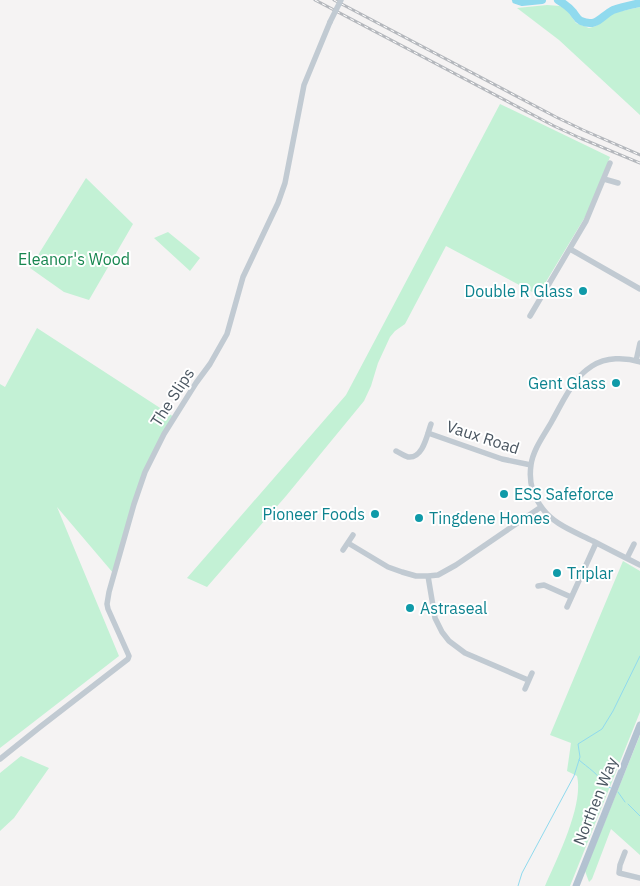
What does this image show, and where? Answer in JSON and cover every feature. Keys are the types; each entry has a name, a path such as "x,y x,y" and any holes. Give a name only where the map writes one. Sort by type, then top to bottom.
{"main road":[{"name":"Northen Way","path":"576,886 640,725"}],"street":[{"name":"The Slips","path":"0,759 128,659 129,656 107,604 134,504 145,472 164,434 210,364 227,334 243,277 278,203 285,183 304,85 341,0"},
{"path":"530,316 591,212 610,163"},
{"path":"604,178 618,183"},
{"path":"570,249 640,289"},
{"path":"640,343 638,362 620,358 607,360 593,365 581,375 540,441 531,465 532,488 536,499 553,520 640,565"},
{"name":"Vaux Road","path":"396,452 411,457 416,455 423,446 431,424"},
{"name":"Vaux Road","path":"428,433 502,459 531,465"},
{"path":"348,543 396,570 416,576 438,575 456,565 541,507"},
{"path":"343,550 353,535"},
{"path":"567,607 596,543"},
{"path":"627,558 634,544"},
{"path":"428,576 435,618 449,641 465,653 528,680"},
{"path":"538,586 544,585 571,597"},
{"path":"525,689 532,673"},
{"path":"625,852 619,873 640,878"}],"green space":[{"path":"547,5 560,6 566,9 576,23 589,28 596,26 613,13 640,7 640,115 559,40 517,8"},
{"path":"500,104 610,157 588,212 538,295 446,246 405,324 390,337 364,401 286,496 207,587 187,578 346,395"},
{"name":"Eleanor's Wood","path":"86,178 133,224 89,300 64,292 30,268"},
{"path":"168,232 200,258 190,271 154,238"},
{"path":"37,328 174,417 145,472 114,574 57,507 119,656 0,748 0,384 5,387"},
{"path":"623,561 640,571 640,712 570,886 545,886 568,832 577,802 578,788 577,776 567,771 571,743 550,735"},
{"path":"640,735 640,855 611,829 592,879 589,882 585,871"},
{"path":"21,756 49,768 14,818 0,831 0,773"}],"waterway":[{"path":"516,0 522,2 542,0"},
{"path":"558,0 586,23 595,22 613,10 640,3"},
{"path":"518,886 522,873 574,776 580,757 578,744 602,729 640,656"},
{"path":"579,760 597,775 605,786 611,788"},
{"path":"618,792 625,802"},
{"path":"628,804 640,816"}],"railway":[{"path":"315,0 554,126 640,163"},
{"path":"334,0 556,117 640,155"}],"place":[{"name":"Double R Glass","path":"583,291"},
{"name":"Gent Glass","path":"616,383"},
{"name":"ESS Safeforce","path":"504,494"},
{"name":"Pioneer Foods","path":"375,514"},
{"name":"Tingdene Homes","path":"419,518"},
{"name":"Triplar","path":"557,573"},
{"name":"Astraseal","path":"410,608"}]}
